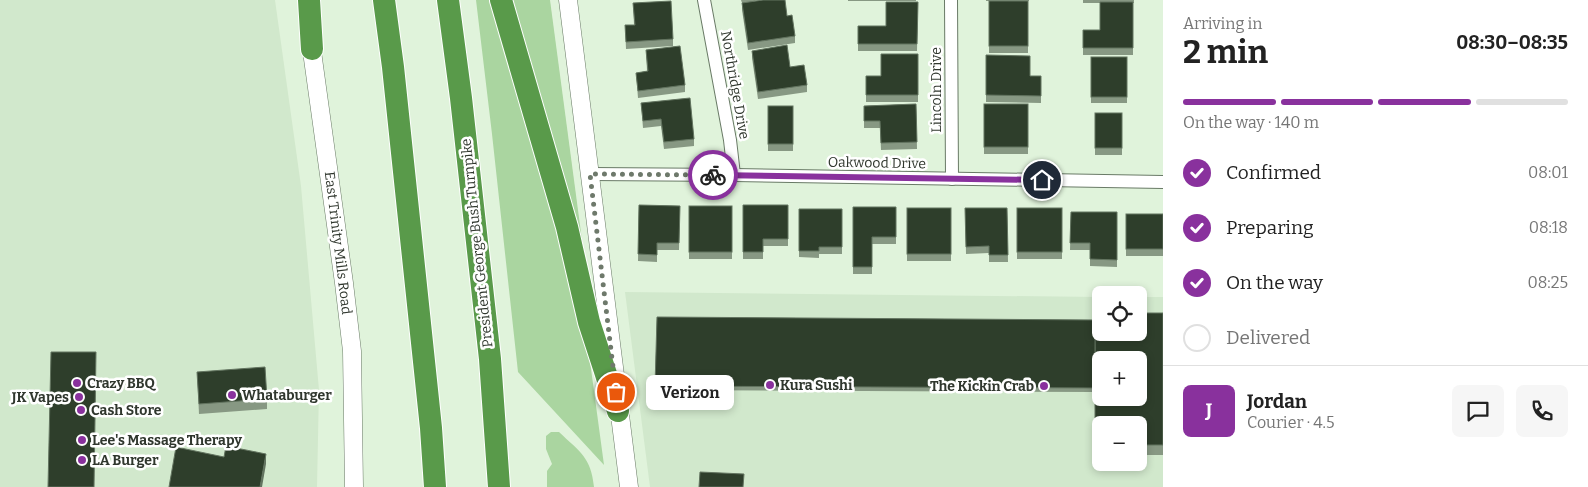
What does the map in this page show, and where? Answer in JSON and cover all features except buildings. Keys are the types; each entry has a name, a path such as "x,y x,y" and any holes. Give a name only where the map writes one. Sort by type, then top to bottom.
{"highway":[{"path":"309,0 312,49"},
{"path":"384,0 394,76 431,428 435,487"},
{"name":"President George Bush Turnpike","path":"448,0 461,98 490,359 499,487"},
{"path":"501,0 567,227 589,322 618,410"}],"main road":[{"name":"East Trinity Mills Road","path":"303,0 312,49 352,351 354,487"},
{"path":"568,0 629,487"}],"street":[{"name":"Northridge Drive","path":"704,0 730,140 734,175"},
{"name":"Lincoln Drive","path":"951,0 952,179"},
{"name":"Oakwood Drive","path":"590,174 1163,182"}],"shaded area":[{"path":"0,0 275,0 301,186 319,390 317,487 0,487"},
{"path":"625,292 1092,297 1092,341 1147,341 1147,297 1163,297 1163,487 650,487"}],"green space":[{"path":"476,0 493,0 563,238 589,354 604,465 518,372"},
{"path":"510,0 550,0 586,270"},
{"path":"551,432 559,432 579,450 590,469 594,487 547,487 547,471 552,464 546,449 546,436"}],"way so far":[{"path":"616,392 590,174 713,175"}],"place":[{"name":"Crazy BBQ","path":"77,383"},
{"name":"Kura Sushi","path":"770,385"},
{"name":"The Kickin Crab","path":"1044,386"},
{"name":"Verizon","path":"616,392"},
{"name":"Whataburger","path":"232,395"},
{"name":"JK Vapes","path":"79,397"},
{"name":"Cash Store","path":"81,410"},
{"name":"Lee's Massage Therapy","path":"82,440"},
{"name":"LA Burger","path":"82,460"}],"route":[{"path":"713,175 1042,180"}]}
